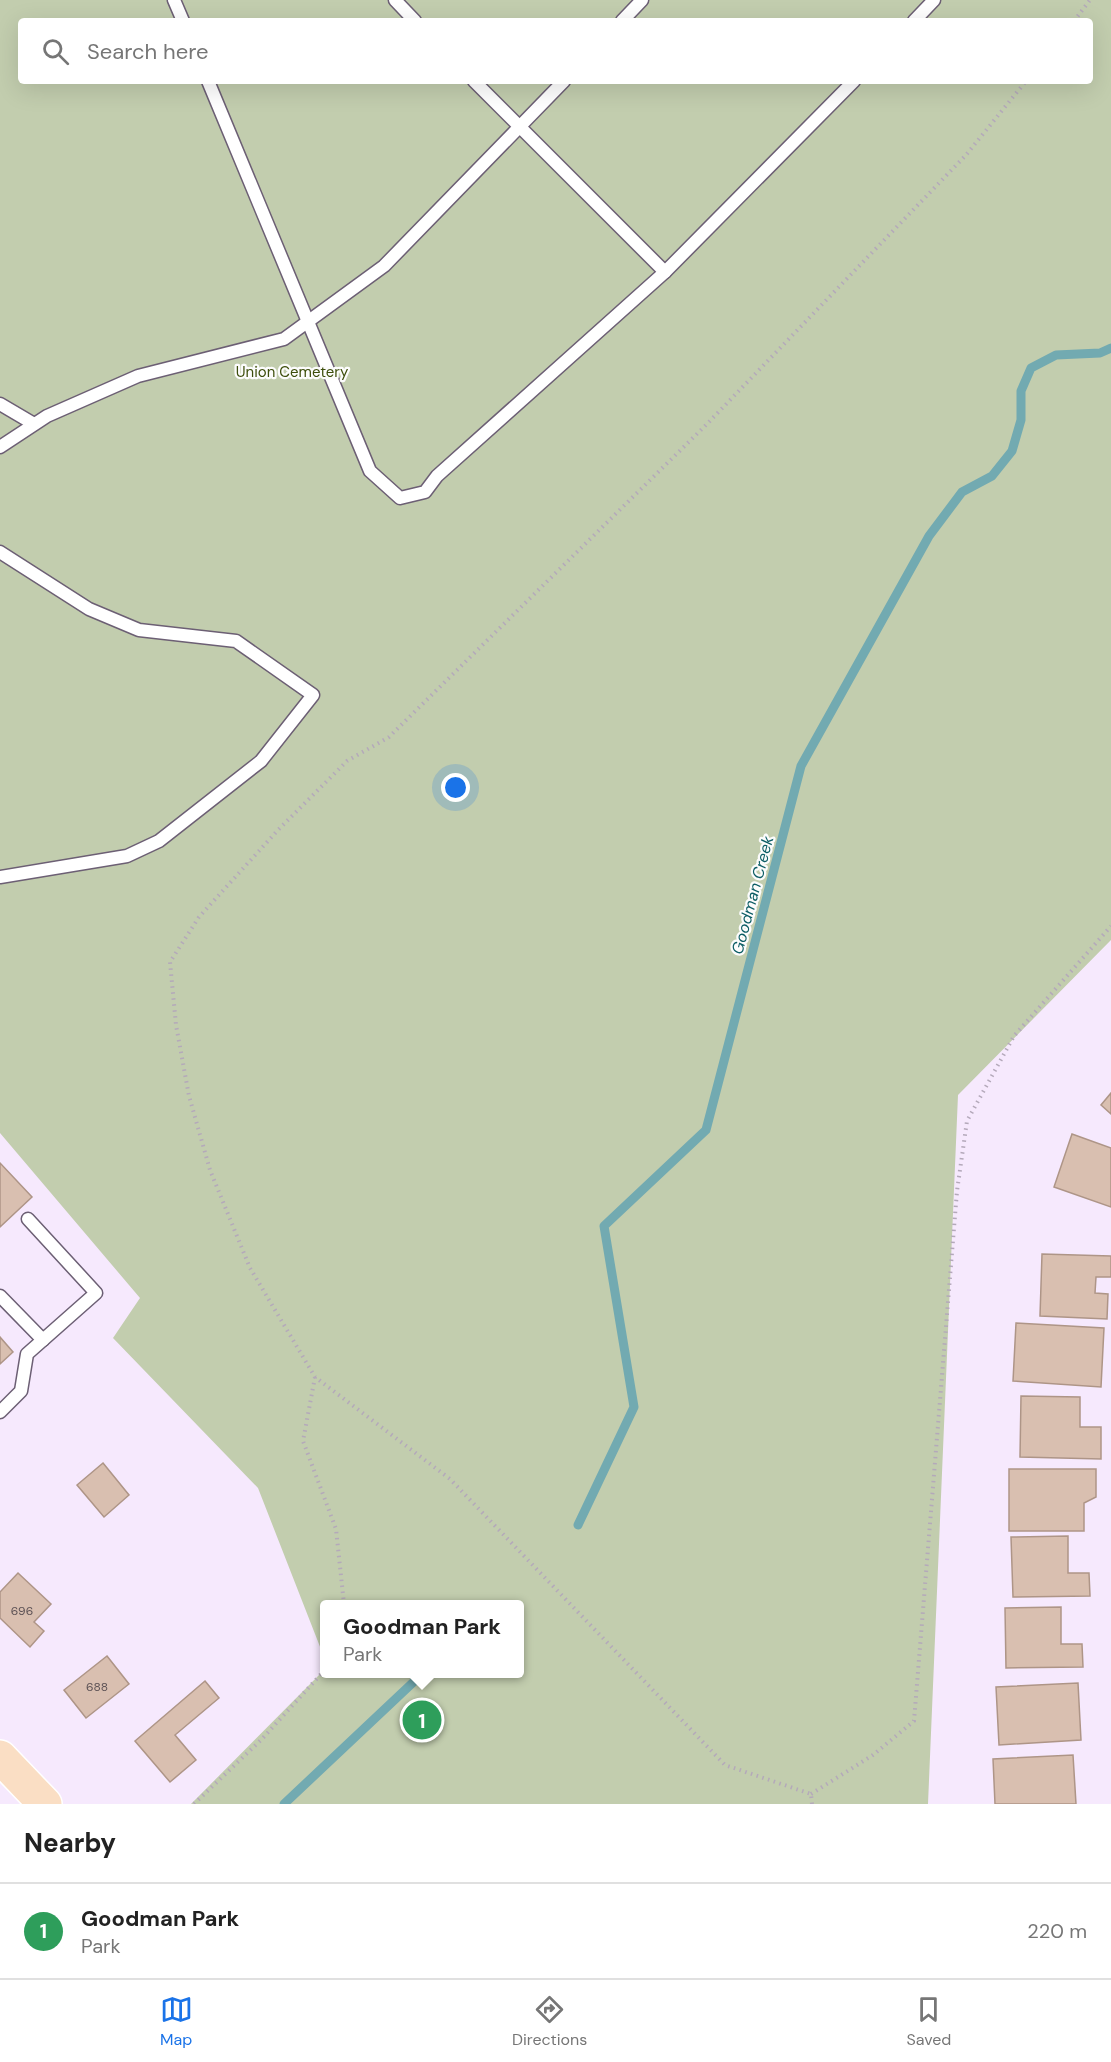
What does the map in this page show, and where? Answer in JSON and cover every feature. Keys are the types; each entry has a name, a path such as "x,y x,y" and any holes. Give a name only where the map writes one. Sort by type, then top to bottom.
{"main road":[{"path":"0,1757 45,1804"}],"lane":[{"path":"174,0 182,18"},
{"path":"395,0 412,18"},
{"path":"625,18 642,0"},
{"path":"917,18 934,0"},
{"path":"209,84 370,471 400,498 425,492 437,476 665,272 851,84"},
{"path":"477,84 665,272"},
{"path":"0,447 47,416 138,376 284,339 384,266 561,84"},
{"path":"0,404 34,424"},
{"path":"0,552 89,609 139,630 236,640 313,695 261,761 159,841 127,856 3,874"},
{"path":"0,1412 21,1391 27,1354 96,1293 28,1219"},
{"path":"0,1296 43,1340"}],"path":[{"path":"1076,18 1090,0"},
{"path":"810,1794 724,1765 450,1479 315,1377 250,1268 210,1170 189,1096 176,1025 170,962 199,917 278,830 347,761 389,736 706,425 966,155 1024,84"},
{"path":"810,1794 873,1755 914,1721 957,1191 967,1121 1014,1036 1111,926"},
{"path":"315,1377 303,1441 336,1529 343,1600"},
{"path":"194,1804 261,1739 320,1675"},
{"path":"810,1794 812,1804"}],"green space":[{"name":"Union Cemetery","path":"0,0 1111,0 1111,940 958,1095 928,1804 191,1804 320,1674 320,1678 524,1678 524,1600 320,1600 320,1647 258,1488 113,1338 140,1298 0,1133"}],"building":[{"path":"1111,1093 1111,1114 1101,1105"},
{"path":"1072,1134 1111,1148 1111,1207 1054,1187"},
{"path":"0,1163 32,1197 0,1227"},
{"path":"1042,1254 1111,1256 1111,1277 1096,1277 1095,1293 1108,1294 1107,1319 1040,1316"},
{"path":"1016,1323 1104,1328 1101,1387 1013,1381"},
{"path":"0,1337 13,1352 0,1364"},
{"path":"1021,1396 1080,1397 1080,1427 1101,1427 1101,1459 1020,1457"},
{"path":"103,1463 129,1495 104,1517 77,1485"},
{"path":"1009,1469 1096,1469 1096,1497 1084,1503 1084,1531 1009,1531"},
{"path":"1068,1536 1068,1573 1089,1573 1090,1596 1013,1597 1011,1537"},
{"path":"18,1573 51,1604 34,1622 44,1631 30,1647 0,1618 0,1592"},
{"path":"1061,1607 1061,1644 1082,1644 1083,1667 1006,1668 1005,1608"},
{"path":"107,1656 129,1684 86,1718 64,1690"},
{"path":"205,1681 219,1698 175,1735 196,1760 170,1782 135,1741"},
{"path":"1078,1683 1081,1740 999,1745 996,1687"},
{"path":"1073,1755 1076,1804 995,1804 993,1759"}],"waterway":[{"name":"Goodman Creek","path":"578,1525 634,1407 604,1226 706,1130 801,766 929,536 962,492 992,476 1012,451 1021,420 1021,391 1031,368 1056,355 1100,353 1111,348"},
{"name":"Goodman Creek","path":"284,1804 418,1678"}],"place":[{"name":"Goodman Park","path":"422,1720"}]}
